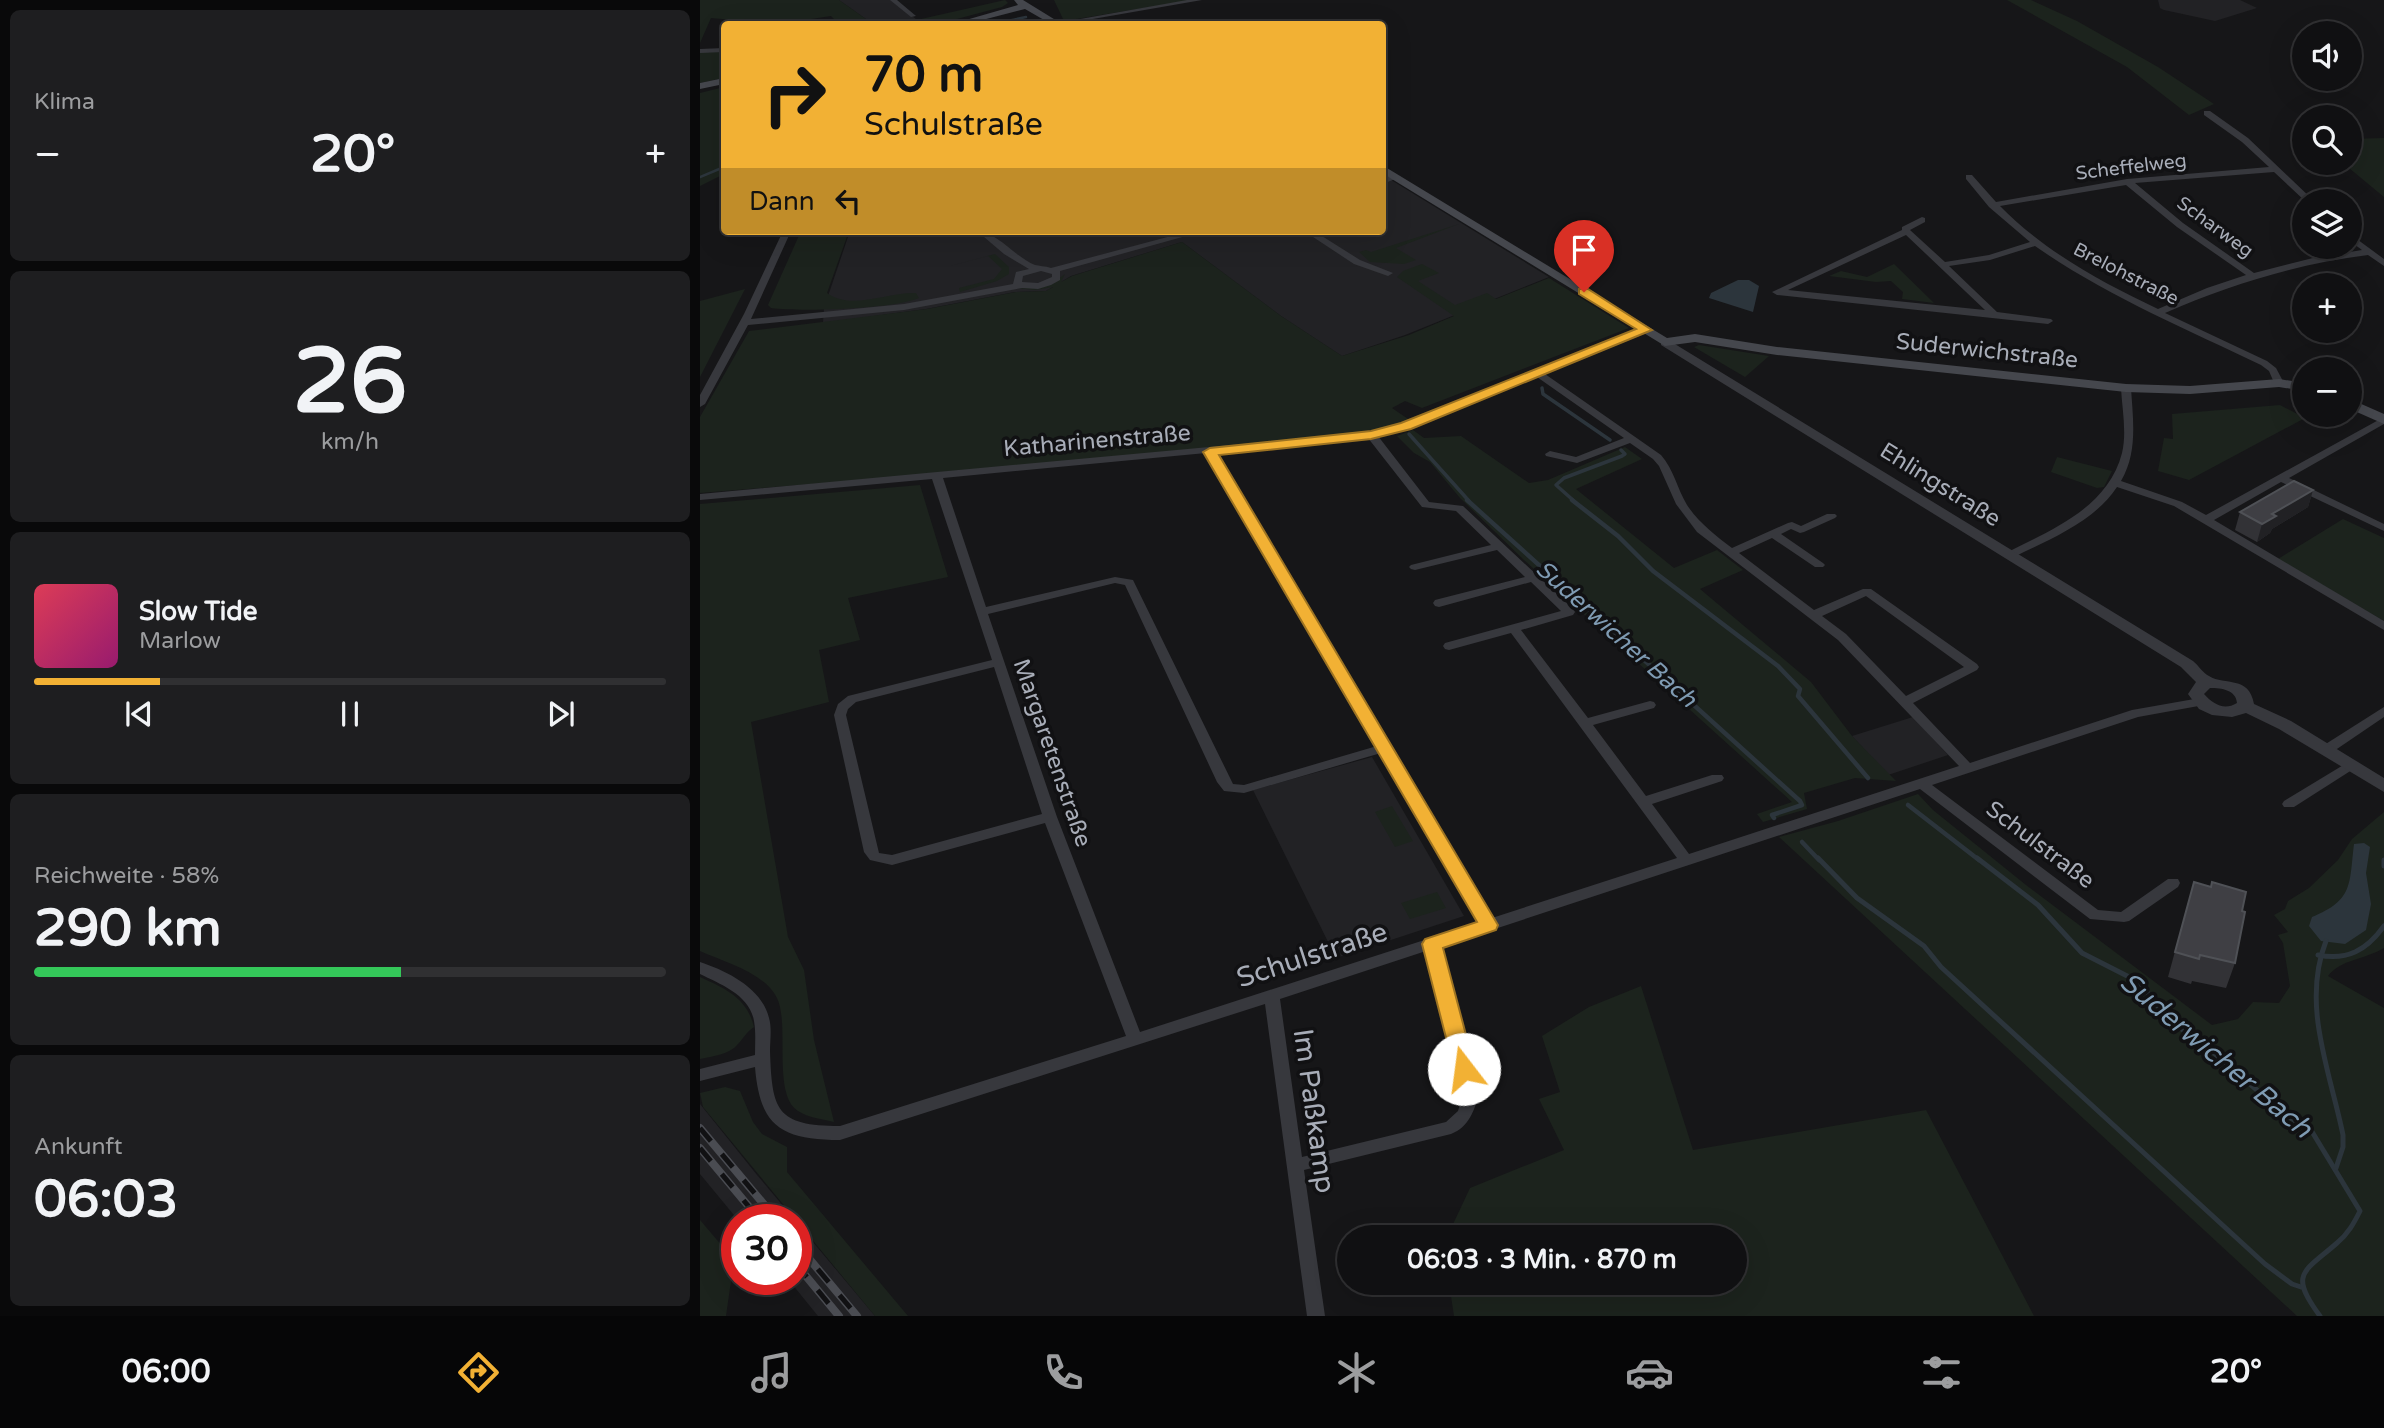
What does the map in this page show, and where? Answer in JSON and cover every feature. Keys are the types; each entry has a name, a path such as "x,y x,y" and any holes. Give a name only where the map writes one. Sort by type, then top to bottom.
{"main road":[{"path":"1016,0 1051,21"},
{"path":"968,21 1026,6"},
{"path":"700,86 721,82"},
{"path":"1386,170 1646,330"},
{"name":"Ehlingstraße","path":"1646,330 1665,342"},
{"name":"Suderwichstraße","path":"1665,342 1695,338 1777,351 2126,388 2190,390 2278,383 2292,385"},
{"path":"2362,410 2384,420"}],"street":[{"path":"893,0 913,16"},
{"path":"1074,21 1199,0"},
{"path":"700,51 721,50"},
{"path":"2207,113 2245,140 2297,189"},
{"name":"Scheffelweg","path":"1992,205 2127,181 2276,169"},
{"path":"1386,181 1398,177"},
{"name":"Brelohstraße","path":"1969,177 1992,205 2035,243 2093,280 2264,363 2273,370 2278,383"},
{"name":"Scharweg","path":"2127,181 2180,225 2250,274"},
{"path":"1907,231 1905,229 1922,220"},
{"path":"1907,231 1994,314"},
{"path":"1907,231 1777,292 2048,321"},
{"path":"700,404 747,318 785,235"},
{"path":"986,235 1034,268 1056,272 1186,235"},
{"path":"1314,235 1357,262 1388,273"},
{"path":"1942,265 1990,257 2035,243"},
{"path":"2362,247 2384,263"},
{"path":"1007,252 1020,279"},
{"path":"2159,312 2208,289 2250,274 2332,256 2368,252"},
{"path":"747,318 904,307 960,297 1020,279 1034,268"},
{"path":"1020,279 1047,285 1056,272"},
{"name":"Katharinenstraße","path":"700,497 1210,452 1371,435 1406,426 1646,330"},
{"name":"Ehlingstraße","path":"1665,342 2187,664 2207,683 2224,683 2239,691 2246,701 2245,706"},
{"path":"1538,373 1657,457 1688,514 1701,530 1842,637 1968,768"},
{"path":"2010,555 2075,522 2116,483 2127,455 2129,438 2126,388"},
{"path":"2207,520 2384,420"},
{"path":"1371,435 1426,505 1459,508 1569,612 1449,646"},
{"path":"1550,454 1577,460 1631,439"},
{"path":"1210,452 1489,925"},
{"name":"Margaretenstraße","path":"937,477 1050,817 1135,1040"},
{"path":"2280,478 2384,528"},
{"path":"2116,483 2178,504 2384,626"},
{"path":"1729,553 1792,525 1800,530 1831,516"},
{"path":"1773,534 1819,565"},
{"path":"1415,567 1499,546"},
{"path":"1439,603 1533,578"},
{"path":"982,612 1115,580 1129,582 1229,788 1244,789 1385,748"},
{"path":"1814,615 1867,591 1973,667 1905,702"},
{"path":"1514,628 1687,861"},
{"path":"999,662 852,699 842,707 840,715 871,852 875,857 892,860 1050,817"},
{"path":"2200,702 2196,694 2199,687 2207,683"},
{"name":"Ehlingstraße","path":"2200,702 2220,712 2235,712 2245,706"},
{"name":"Schulstraße","path":"700,968 739,987 754,1000 762,1020 765,1095 776,1119 802,1132 818,1135 862,1128 2136,713 2200,702"},
{"path":"1585,723 1650,705"},
{"name":"Ehlingstraße","path":"2245,706 2284,725 2384,786"},
{"path":"2326,750 2384,711"},
{"path":"2289,804 2350,765"},
{"path":"1643,802 1717,778"},
{"name":"Schulstraße","path":"1921,783 2095,915 2124,917 2172,883"},
{"path":"1294,1166 1451,1127 1465,1114 1471,1094 1432,944"},
{"name":"Im Paßkamp","path":"1272,996 1316,1316"},
{"path":"700,1075 764,1059"}],"shaded area":[{"path":"700,0 839,0 869,21 836,21 831,16 798,21 711,18 700,43"},
{"path":"839,0 892,0 917,20 912,21 869,21"},
{"path":"1005,0 1008,3 949,21 912,21"},
{"path":"1054,0 1193,0 1064,21"},
{"path":"2007,0 2031,0 2077,21 2158,67 2214,104 2189,115 2127,67"},
{"path":"2158,0 2240,0 2257,8 2215,21 2164,10 2160,8"},
{"path":"721,51 721,79 700,83 700,52"},
{"path":"721,88 721,176 700,186 700,93"},
{"path":"2384,138 2384,197 2357,175 2362,175 2362,139"},
{"path":"1386,177 1549,277 1405,335 1342,356 1281,316 1182,242 1071,276 1046,291 1015,292 926,309 823,323 824,308 849,235 1386,235"},
{"path":"1459,224 1396,248 1416,260 1404,264 1370,262 1359,252 1371,252"},
{"path":"799,235 848,235 827,293 837,298 858,301 905,293 916,293 919,298 889,305 846,309 803,310 771,308 768,305"},
{"path":"1182,242 1281,316 1342,356 1409,335 1454,316 1397,277 1403,271 1422,264 1439,273 1418,281 1455,305 1487,293 1496,299 1549,278 1629,328 1422,408 1405,401 1392,408 1411,421 1367,434 700,493 700,417 749,331 927,309 1016,292 1046,291 1053,287 1035,290 1017,288 1050,285 1065,274 1061,282 1072,276"},
{"path":"995,254 1009,267 1009,274 997,281 960,292 959,288 994,279 1002,269 988,256 950,266"},
{"path":"1894,264 1934,303 1902,299 1903,292 1891,281 1876,282 1829,276 1841,271 1867,277"},
{"path":"1738,280 1749,280 1759,286 1753,312 1709,298 1711,293"},
{"path":"745,289 700,377 700,301"},
{"path":"1699,345 1769,356 1745,377 1694,347"},
{"path":"2280,405 2292,411 2292,425 2189,480 2158,471 2164,438 2173,439 2172,414"},
{"path":"1413,430 1424,438 1461,436 1529,483 1548,480 1625,447 1642,459 1576,489 1674,568 1717,550 1743,570 1700,589 1811,682 1852,736 1896,781 1855,778 1804,793 1807,809 1763,822 1757,814 1792,802 1524,560 1460,498 1430,462 1414,453 1397,436"},
{"path":"2057,457 2112,471 2104,487 2097,488 2051,472"},
{"path":"920,485 948,577 848,598 860,640 819,650 829,702 751,722 788,937 804,970 814,1040 834,1122 811,1117 798,1111 790,1103 783,1075 781,1010 771,989 743,969 700,951 700,504"},
{"path":"2343,519 2384,538 2384,621 2278,559"},
{"path":"1913,717 1948,755 1888,775 1852,736"},
{"path":"1372,757 1464,916 1336,958 1253,790"},
{"path":"1918,794 1933,810 2026,885 2212,1025 2238,1019 2253,1002 2279,1003 2290,986 2283,943 2278,935 2288,932 2274,915 2285,909 2288,901 2309,888 2338,860 2352,839 2384,812 2384,948 2339,966 2328,976 2384,1008 2384,1316 2297,1316 1779,837 1838,821"},
{"path":"1392,806 1413,841 1395,847 1375,812"},
{"path":"2364,843 2370,847 2366,873 2371,904 2366,930 2345,944 2321,941 2309,926 2312,917 2326,911 2342,897 2350,880 2354,844"},
{"path":"1437,892 1446,908 1410,919 1401,903"},
{"path":"700,977 727,990 741,1002 754,1027 730,1051 700,1059"},
{"path":"1641,986 1693,1150 1926,1110 2034,1316 1454,1316 1451,1295 1747,1295 1747,1225 1453,1225 1470,1188 1564,1150 1539,1099 1560,1092 1542,1036 1589,1007"},
{"path":"725,1087 740,1091 753,1122 762,1134 787,1147 787,1172 908,1316 875,1316 812,1239 812,1204 783,1204 703,1107 700,1093"},
{"path":"700,1104 781,1204 725,1204 700,1174"},
{"path":"700,1220 721,1245 721,1295 729,1295 726,1316 700,1316"},
{"path":"812,1241 875,1316 818,1316 801,1295 812,1295"}],"building":[{"path":"2294,481 2313,490 2272,514 2276,516 2262,524 2240,512"},
{"path":"2194,882 2211,887 2212,882 2246,892 2235,963 2200,955 2199,959 2175,952"}],"waterway":[{"path":"1007,21 1026,17"},
{"path":"700,177 721,168"},
{"name":"Suderwicher Bach","path":"1542,388 1543,394 1610,440"},
{"name":"Suderwicher Bach","path":"1409,434 1469,501"},
{"name":"Suderwicher Bach","path":"1574,501 1556,485 1564,478 1622,456 1625,454 1621,450"},
{"name":"Suderwicher Bach","path":"1467,500 1800,801 1802,805 1772,815 1774,818"},
{"name":"Suderwicher Bach","path":"1572,500 1618,536 1653,571 1778,666 1800,689 1798,696 1868,778"},
{"name":"Suderwicher Bach","path":"1908,805 1979,860"},
{"name":"Suderwicher Bach","path":"1802,842 1819,860"},
{"name":"Suderwicher Bach","path":"1818,858 1857,898 1924,946 1941,967 2265,1264 2292,1284 2301,1287"},
{"name":"Suderwicher Bach","path":"1977,858 2038,905 2082,953 2139,982 2168,1019 2214,1053 2287,1116 2311,1130 2360,1211 2344,1236 2304,1274 2305,1291 2320,1316"},
{"path":"2384,860 2384,866"},
{"path":"2322,955 2338,956 2356,952 2371,942 2384,926"},
{"path":"2322,955 2326,941"},
{"path":"2322,955 2316,989 2317,1014 2325,1062 2343,1135 2343,1147 2336,1168"}],"railway":[{"path":"700,1128 764,1204"},
{"path":"700,1148 747,1204"},
{"path":"812,1262 857,1316"},
{"path":"812,1283 839,1316"}],"route":[{"path":"1464,1069 1432,944 1489,925 1210,452 1371,435 1406,426 1646,330 1584,292"}]}
